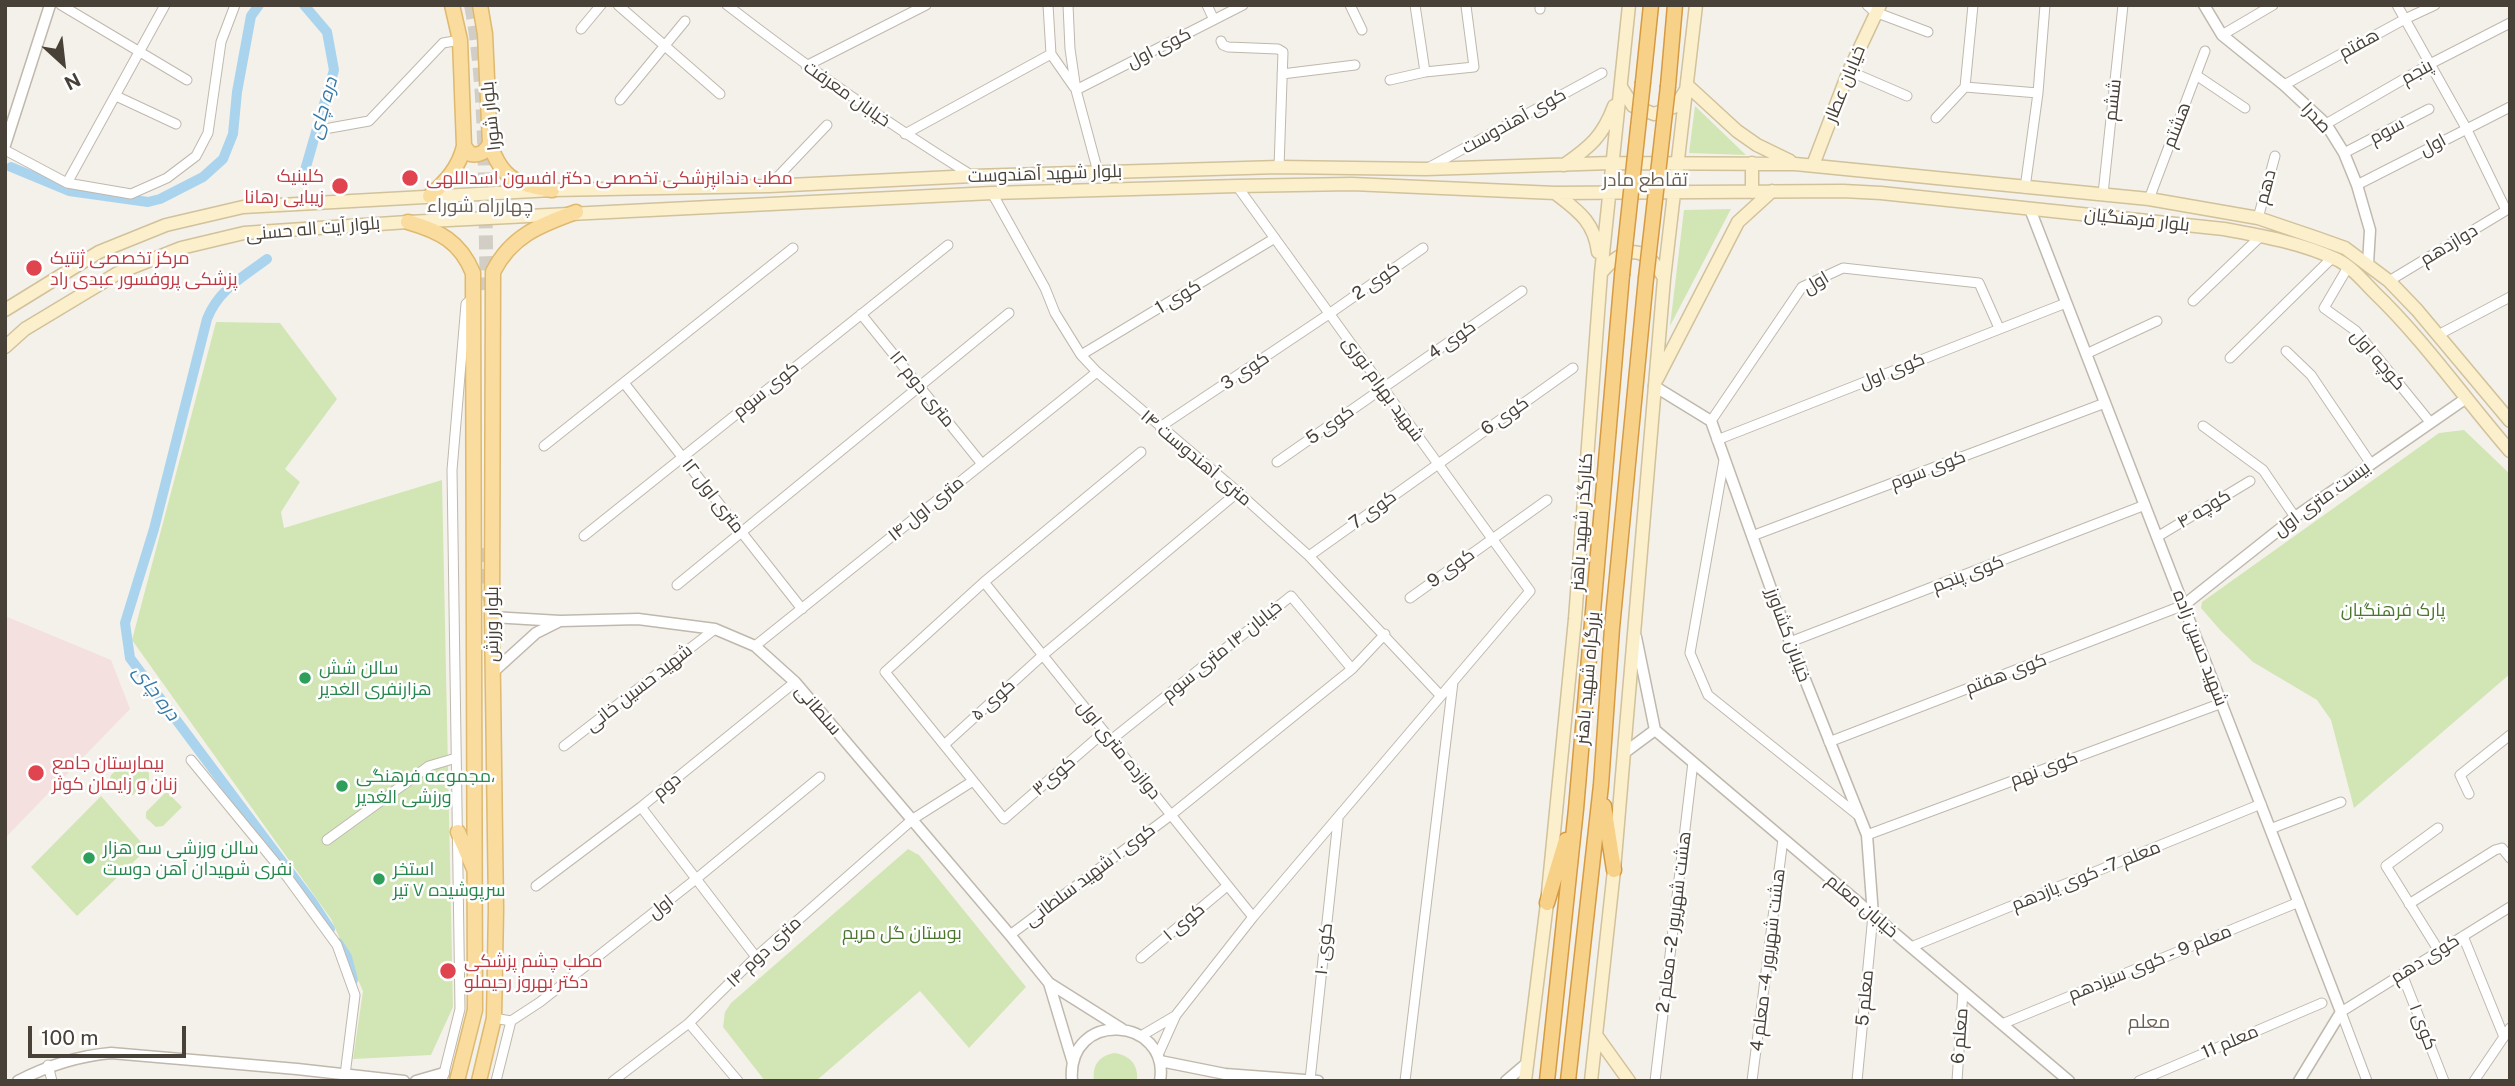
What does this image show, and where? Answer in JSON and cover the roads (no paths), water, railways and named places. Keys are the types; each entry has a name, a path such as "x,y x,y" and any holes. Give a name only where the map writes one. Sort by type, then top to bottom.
{"highway":[{"name":"بزرگراه شهید باهنر","path":"1547,1081 1576,809 1622,275 1651,5"},
{"name":"بزرگراه شهید باهنر","path":"1568,1081 1601,785 1612,628 1675,5"},
{"path":"1601,785 1614,870"},
{"path":"1547,903 1576,809"}],"main road":[{"name":"بلوار شورا","path":"430,196 453,173 461,159 464,146 460,40 452,5"},
{"name":"بلوار شورا","path":"480,5 485,34 490,145 499,165 513,180 552,190"},
{"name":"کنارگذر شهید باهنر","path":"1525,1081 1547,903 1574,619 1611,163 1629,5"},
{"path":"1591,1081 1614,870 1664,279 1696,5"},
{"name":"خیابان عطار","path":"1813,165 1874,8"},
{"path":"1621,86 1633,106 1654,114 1676,106 1688,86"},
{"path":"1564,165 1584,151 1606,127 1621,86"},
{"path":"1688,86 1737,131 1757,145 1795,164"},
{"path":"464,146 470,154 477,155 490,145"},
{"name":"بلوار شهید آهندوست","path":"479,193 769,186 973,176 1279,167 1426,169 1611,163 1677,164"},
{"path":"1752,163 1752,192"},
{"name":"بلوار فرهنگیان","path":"1677,164 1813,165 2149,199 2258,218 2345,248 2368,264 2389,281 2438,335 2510,421"},
{"path":"1352,184 1353,167"},
{"name":"بلوار شهید آهندوست","path":"480,218 992,192 1237,186 1352,184 1555,193 1675,193"},
{"path":"1654,386 1738,222 1773,191"},
{"path":"502,192 503,216"},
{"name":"بلوار فرهنگیان","path":"1675,193 1881,192 2224,229 2313,250 2348,267 2410,328 2465,399 2510,451"},
{"name":"بلوار آیت اله حسنی","path":"5,310 99,252 166,225 243,207 479,193"},
{"path":"1555,193 1584,215 1596,238 1601,273"},
{"path":"456,195 458,219"},
{"path":"493,271 500,258 522,236 536,227 576,212"},
{"name":"بلوار آیت اله حسنی","path":"5,346 25,329 118,273 181,248 244,233 480,218"},
{"path":"408,222 429,228 456,245 467,258 473,273"},
{"path":"1601,273 1614,257 1634,252 1654,260 1664,279"},
{"path":"473,273 482,263 491,266 493,271"},
{"name":"بلوار ورزش","path":"480,1081 494,1018 496,909 492,673 493,271"},
{"name":"بلوار ورزش","path":"457,1081 475,1010 473,273"},
{"path":"458,832 476,876"},
{"path":"1596,1035 1629,1081"}],"street":[{"path":"50,5 5,147 67,183 131,194 167,178 196,156 208,133 221,42 236,5"},
{"path":"61,5 187,80"},
{"path":"67,183 164,5"},
{"path":"581,29 601,5"},
{"path":"618,5 720,94"},
{"name":"خیابان معرفت","path":"727,5 806,66 905,134 973,176"},
{"path":"806,66 926,5"},
{"path":"1048,5 1051,54 1076,90"},
{"path":"1068,5 1070,50 1076,90 1098,172"},
{"path":"1207,5 1214,20"},
{"name":"کوی اول","path":"1076,90 1243,5"},
{"path":"1350,5 1362,30"},
{"path":"1415,5 1425,72"},
{"path":"1936,118 1965,87 1973,5"},
{"path":"2025,188 2038,93 2045,5"},
{"name":"ششم","path":"2103,194 2123,5"},
{"name":"صدرا","path":"2204,5 2222,35 2326,124 2344,153 2357,186 2370,230 2368,264"},
{"path":"2222,35 2273,5"},
{"path":"2397,5 2508,209"},
{"name":"هفتم","path":"2284,86 2435,5"},
{"path":"1391,80 1425,72 1474,67 1466,6"},
{"path":"1874,8 1928,32"},
{"path":"620,100 685,21"},
{"name":"پنجم","path":"2326,124 2430,64 2510,23"},
{"path":"330,128 369,121 443,43 460,40"},
{"path":"1221,41 1223,46 1228,47 1278,49 1283,52 1279,167"},
{"name":"هشتم","path":"2149,199 2205,51"},
{"path":"905,134 1051,54"},
{"path":"1282,74 1355,65"},
{"path":"1849,71 1907,96"},
{"name":"کوی آهندوست","path":"1426,169 1602,73"},
{"path":"2196,75 2245,108"},
{"path":"1965,87 2038,93"},
{"path":"116,96 176,124"},
{"name":"اول","path":"2357,186 2510,107"},
{"name":"سوم","path":"2344,153 2429,109"},
{"path":"769,186 827,125"},
{"name":"دهم","path":"2258,218 2275,156"},
{"name":"شهید بهرام نوری","path":"1237,186 1530,591 1453,680"},
{"name":"۱۴ متری آهندوست","path":"992,192 1045,288 1055,313 1081,355 1097,372 1309,556 1440,695"},
{"name":"شهید حسین زاده","path":"2030,209 2341,1012"},
{"name":"دوازدهم","path":"2389,281 2508,209"},
{"path":"2193,301 2261,236"},
{"name":"کوی 1","path":"1081,355 1275,239"},
{"name":"کوی سوم","path":"584,536 948,245"},
{"path":"544,446 793,248"},
{"name":"کوی 2","path":"1329,314 1423,248"},
{"path":"2230,358 2332,258"},
{"name":"کوچه اول","path":"2348,267 2325,308 2356,331 2431,422"},
{"name":"اول","path":"1711,421 1802,287 1843,268 1979,283 1999,328"},
{"name":"کوی 4","path":"1383,388 1521,291"},
{"path":"416,1081 443,1077 460,1009 452,470 466,304 473,298"},
{"path":"2438,335 2510,298"},
{"name":"کوی اول","path":"1717,440 2066,303"},
{"path":"677,585 1009,313"},
{"name":"۱۲ متری دوم","path":"861,314 982,464"},
{"name":"کوی 3","path":"1160,427 1329,314"},
{"path":"2086,354 2157,321"},
{"path":"2287,351 2311,375 2371,464"},
{"name":"کوی 6","path":"1438,464 1573,368"},
{"name":"۱۴ متری اول","path":"755,646 1097,372"},
{"name":"۱۲ متری اول","path":"624,383 802,609"},
{"path":"1654,386 1711,421"},
{"name":"کوی 5","path":"1277,462 1383,388"},
{"name":"بیست متری اول","path":"2184,606 2295,517 2465,399"},
{"name":"کوی سوم","path":"1752,536 2105,402"},
{"name":"خیابان کشاورز","path":"1711,421 1790,642 1867,835 1873,915"},
{"path":"2203,426 2263,470 2295,517"},
{"path":"973,781 884,672 984,582 1141,452"},
{"path":"1724,460 1690,653 1708,695 1859,816"},
{"name":"کوی 7","path":"1309,556 1438,464"},
{"name":"کوچه ۴","path":"2157,537 2250,481"},
{"name":"کوی ۵","path":"944,745 1043,655 1238,492"},
{"name":"کوی 9","path":"1410,598 1548,500"},
{"name":"کوی پنجم","path":"1790,642 2145,505"},
{"name":"دوازده متری اول","path":"984,582 1253,917"},
{"name":"خیابان ۱۴ متری سوم","path":"1108,736 1291,596 1352,669"},
{"name":"کوی هفتم","path":"1829,742 2184,606"},
{"name":"سلطانی","path":"492,617 560,621 638,619 715,629 755,646 795,682 1049,983"},
{"path":"456,623 472,618"},
{"path":"492,673 536,633 560,621"},
{"name":"شهید حسین خانی","path":"564,746 715,629"},
{"path":"1624,753 1655,730 1634,630"},
{"name":"کوی ۱ شهید سلطانی","path":"1010,934 1171,815 1352,669 1385,634"},
{"path":"1160,1081 1159,1058 1177,1015 1253,917 1453,680"},
{"path":"1405,1081 1453,680"},
{"name":"دوم","path":"537,886 641,807 795,682"},
{"name":"کوی نهم","path":"1867,835 2222,704"},
{"name":"خیابان معلم","path":"1655,730 2069,1081"},
{"path":"2469,794 2460,775 2510,735"},
{"name":"کوی۳","path":"973,781 1004,819 1108,736"},
{"path":"327,840 429,766 456,758"},
{"path":"191,760 288,878 337,945 355,995 345,1075"},
{"name":"هشت شهریور 2- معلم 2","path":"1656,1081 1693,762"},
{"name":"اول","path":"511,1021 540,1003 820,777"},
{"name":"۱۴ متری دوم","path":"613,1081 689,1023 756,957 912,819 973,781"},
{"path":"2270,829 2341,802"},
{"name":"معلم 7- کوی یازدهم","path":"1911,947 2261,804"},
{"path":"641,807 756,957"},
{"name":"کوی ۱۰","path":"1310,1080 1338,818"},
{"path":"2438,828 2386,866 2439,951"},
{"name":"هشت شهریور 4- معلم 4","path":"1752,1081 1783,839"},
{"path":"2409,904 2495,850 2502,848 2510,858"},
{"name":"کوی ۱","path":"1140,958 1227,886"},
{"name":"معلم 9 - کوی سیزدهم","path":"2002,1024 2299,902"},
{"name":"کوی دهم","path":"2341,1012 2510,907"},
{"name":"معلم 5","path":"1857,1081 1873,915"},
{"path":"2463,936 2504,1037"},
{"name":"کوی ۱","path":"2402,974 2444,1081"},
{"path":"1049,983 1122,1029 1141,1036 1159,1058 1225,1074 1318,1081"},
{"path":"1049,983 1073,1063"},
{"name":"معلم 6","path":"1957,1081 1963,991"},
{"name":"معلم 11","path":"2139,1081 2322,1003"},
{"path":"2299,1081 2341,1012"},
{"path":"2341,1012 2367,1081"},
{"path":"1141,1036 1177,1015"},
{"path":"494,1018 511,1021 496,1081"},
{"path":"689,1023 738,1081"},
{"path":"1072,1081 1073,1063 1084,1041 1097,1032 1112,1028 1122,1029"},
{"path":"2474,1081 2510,1028"},
{"path":"18,1081 48,1065 86,1055 111,1053 297,1075 345,1075 404,1081"},
{"path":"1506,1081 1527,1064"},
{"path":"48,1065 52,1081"}],"waterway":[{"path":"11,167 69,191 148,202 160,199 203,177 223,159 233,134 237,92 251,16 259,5"},
{"name":"دره چای","path":"303,177 334,70 327,32 304,5"},
{"name":"دره چای","path":"267,259 224,292 207,319 154,529 125,623 130,658 330,929"},
{"name":"دره چای","path":"338,943 347,957 353,980"}],"tunnel":[{"path":"471,5 483,110 487,290"},
{"path":"485,548 485,582 490,600"}],"place":[{"name":"مطب دندانپزشکی تخصصی دکتر افسون اسداللهی","path":"410,178"},
{"name":"کلینیک زیبایی رهانا","path":"340,186"},
{"name":"مرکز تخصصی ژنتیک پزشکی پروفسور عبدی راد","path":"34,268"},
{"name":"سالن شش هزارنفری الغدیر","path":"305,678"},
{"name":"بیمارستان جامع زنان و زایمان کوثر","path":"36,773"},
{"name":"مجموعه فرهنگی، ورزشی الغدیر","path":"342,786"},
{"name":"سالن ورزشی سه هزار نفری شهیدان آهن دوست","path":"89,858"},
{"name":"استخر سرپوشیده ۷ تیر","path":"379,879"},
{"name":"مطب چشم پزشکی دکتر بهروز رحیملو","path":"448,971"}],"district":[{"name":"تقاطع مادر","path":"1645,180"},
{"name":"چهارراه شوراء","path":"480,206"},
{"name":"معلم","path":"2149,1022"}],"park label":[{"name":"پارک فرهنگیان","path":"2393,610"},
{"name":"بوستان گل مریم","path":"902,933"}]}
